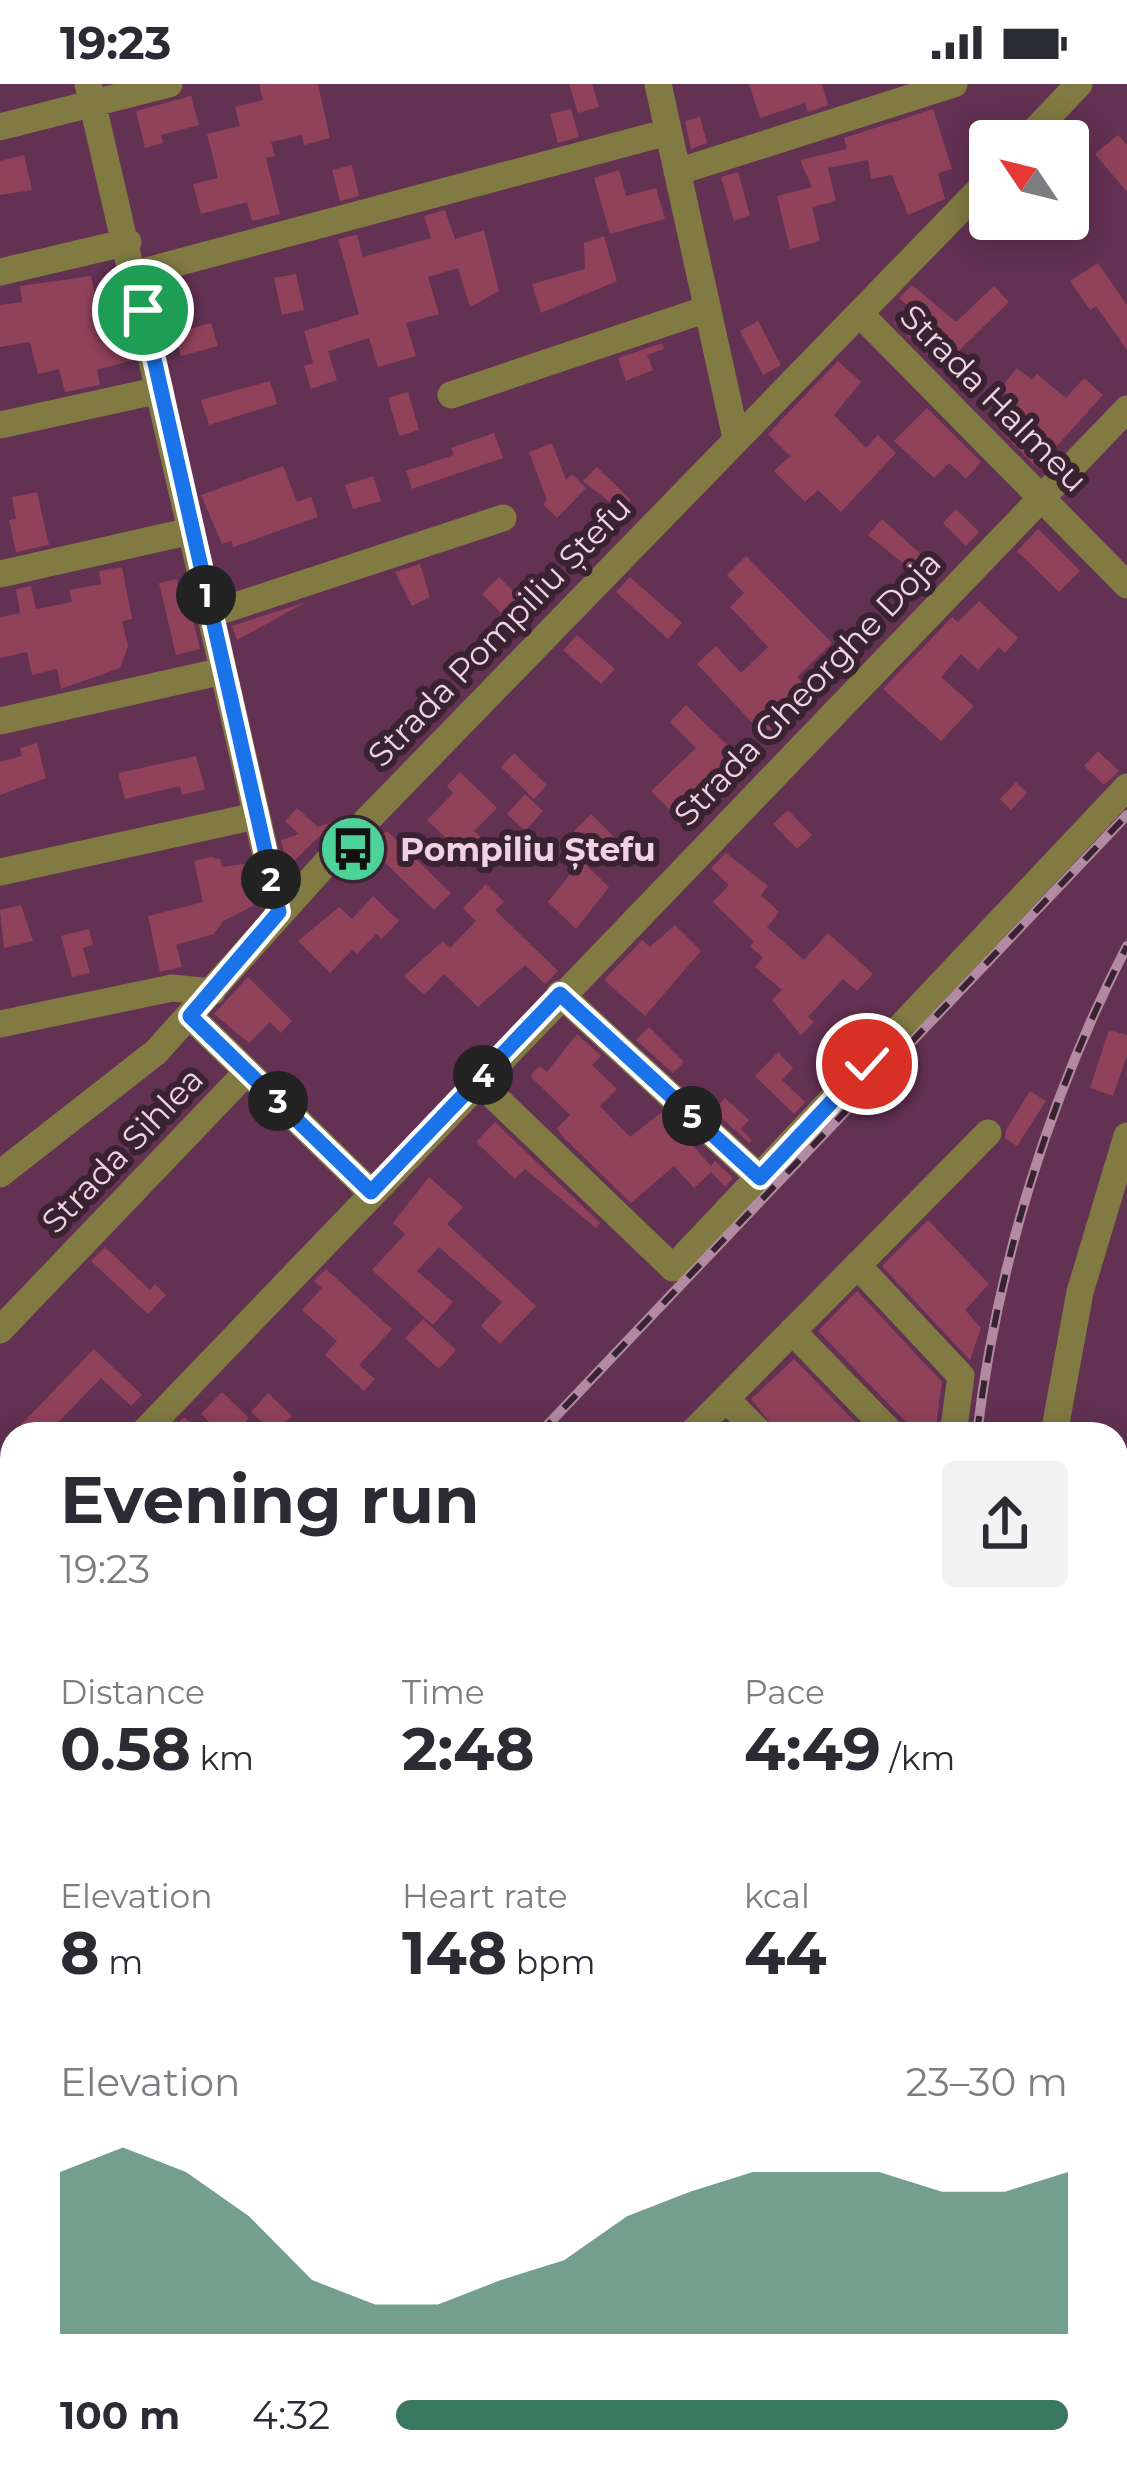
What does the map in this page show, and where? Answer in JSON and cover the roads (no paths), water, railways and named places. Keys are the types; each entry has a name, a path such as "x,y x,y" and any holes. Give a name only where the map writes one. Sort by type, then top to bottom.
{"street":[{"path":"0,127 90,96 170,84"},
{"path":"658,84 736,437"},
{"path":"677,172 954,84"},
{"path":"1045,120 1079,84"},
{"path":"90,96 128,242 279,912"},
{"path":"135,274 668,132"},
{"name":"Strada Pompiliu Ștefu","path":"0,1174 118,1086 190,1016 279,912 969,201"},
{"path":"0,272 128,242"},
{"path":"451,395 707,309"},
{"name":"Strada Halmeu","path":"860,314 1127,585"},
{"path":"0,424 160,390"},
{"name":"Strada Gheorghe Doja","path":"153,1422 560,994 1127,410"},
{"path":"211,614 503,518"},
{"path":"0,574 191,531"},
{"path":"0,721 223,671"},
{"path":"478,1081 673,1268 1127,787"},
{"path":"0,872 256,816"},
{"path":"0,1024 172,988 212,992"},
{"path":"560,994 760,1178"},
{"name":"Strada Sihlea","path":"190,1016 371,1192"},
{"name":"Strada Sihlea","path":"0,1330 247,1072"},
{"path":"703,1422 988,1132"},
{"path":"1056,1422 1084,1276 1127,1136"},
{"path":"857,1265 962,1376 955,1422"},
{"path":"792,1331 880,1422"},
{"path":"726,1399 748,1422"}],"railway":[{"path":"550,1422 1127,815"},
{"path":"979,1422 998,1308 1030,1183 1073,1062 1127,946"}],"place":[{"name":"Pompiliu Ștefu","path":"353,849"}]}
